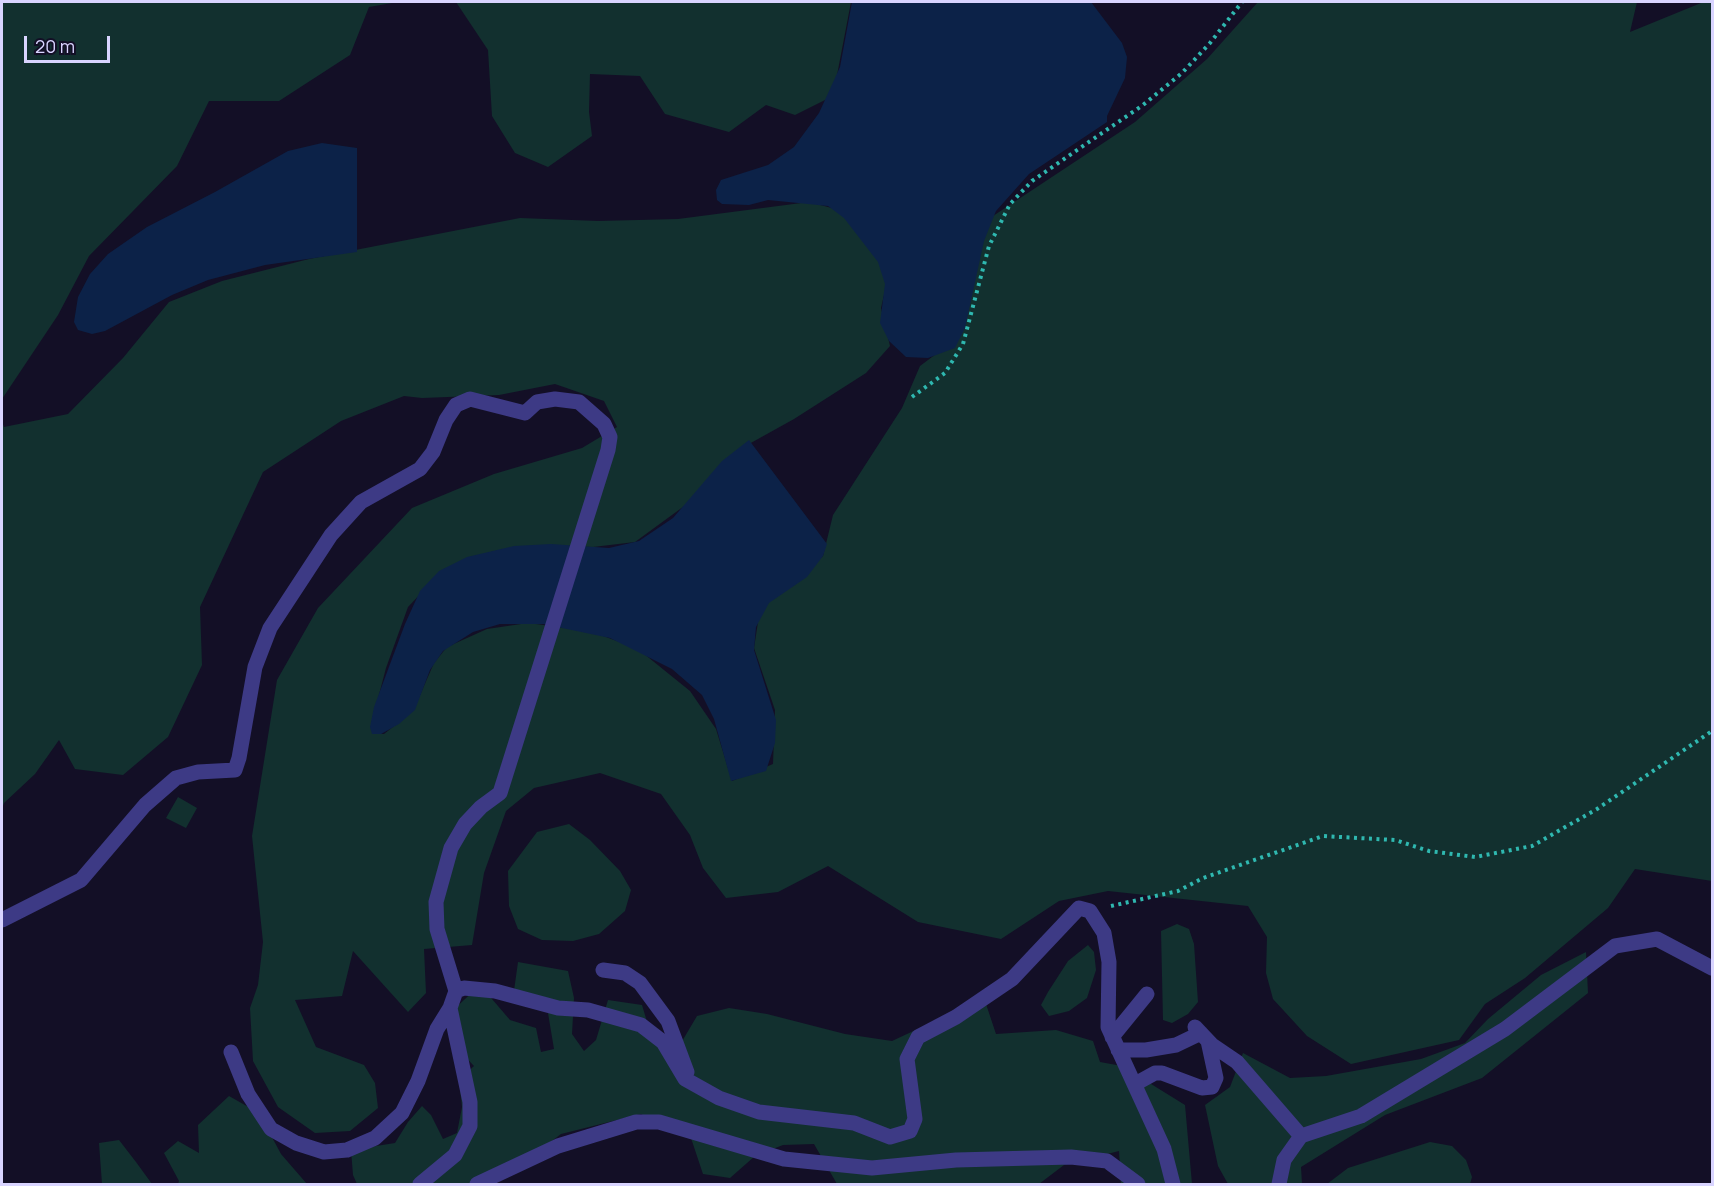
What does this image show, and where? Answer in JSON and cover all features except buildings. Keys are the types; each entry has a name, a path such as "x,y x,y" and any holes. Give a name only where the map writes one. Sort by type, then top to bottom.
{"lane":[{"path":"2,920 81,880 145,805 176,778 198,772 235,770 255,667 270,628 331,535 361,502 420,469 433,452 446,420 456,405 470,399 525,412 537,402 555,399 579,402 604,424 610,437 608,450 500,793 480,807 465,824 451,848 436,902 437,929 456,991 450,1008 437,1029 402,1113 375,1138 347,1150 324,1152 296,1143 271,1129 248,1094 231,1052"},
{"path":"456,991 464,988 495,991 558,1008 588,1010 641,1025 663,1042 685,1079 719,1098 759,1112 854,1124 890,1137 910,1131 915,1119 907,1059 918,1037 956,1017 1012,979 1079,908 1090,911 1104,933 1109,962 1108,1027 1164,1149 1173,1185"},
{"path":"1279,1185 1284,1160 1302,1136 1361,1116 1486,1041 1615,946 1657,939 1713,968"},
{"path":"603,970 625,973 640,983 658,1006 682,1053 689,1081"},
{"path":"1115,1043 1147,994"},
{"path":"420,1185 455,1155 470,1126 470,1102 450,1008"},
{"path":"1115,1043 1146,1050 1176,1044 1201,1034"},
{"path":"1201,1034 1237,1062 1302,1136"},
{"path":"1135,1084 1155,1073 1162,1073 1202,1088 1212,1087 1216,1078 1201,1034"},
{"path":"477,1185 558,1146 636,1122 659,1122 784,1159 872,1168 956,1160 1071,1157 1107,1161 1138,1185"}],"path":[{"path":"912,397 945,373 963,344 989,246 1010,204 1032,181 1143,105 1182,73 1210,43 1242,2"},
{"path":"1090,911 1178,891 1203,878 1323,836 1395,840 1429,851 1475,857 1532,846 1597,809 1713,731"}],"green space":[{"path":"2,2 398,2 369,7 350,55 279,101 209,101 177,166 89,256 58,315 2,399"},
{"path":"456,2 851,2 833,96 795,115 766,105 729,132 665,114 640,76 590,74 589,112 592,136 548,167 515,153 492,116 488,50"},
{"path":"1258,2 1637,2 1630,32 1701,3 1712,3 1712,881 1635,869 1608,908 1525,978 1485,1004 1459,1040 1351,1064 1307,1036 1273,999 1266,973 1267,937 1248,906 1108,891 1059,901 1001,939 918,922 828,866 778,892 726,898 703,868 690,835 661,794 600,773 534,788 506,811 484,873 472,945 424,949 426,993 408,1012 353,951 342,996 295,1000 316,1047 364,1065 375,1083 378,1108 350,1131 315,1133 278,1107 253,1061 250,1008 258,985 263,942 252,836 277,680 318,608 412,508 494,474 582,448 617,427 604,401 555,384 499,395 422,398 404,396 341,421 263,472 200,607 202,665 168,737 123,775 75,769 59,740 35,774 4,803 2,809 2,421 4,427 68,414 123,358 169,302 222,281 309,259 520,218 598,221 678,219 809,202 843,211 890,269 881,308 890,346 866,373 794,419 740,449 687,504 635,542 593,547 526,546 444,569 408,607 386,668 375,710 373,733 384,734 413,711 434,663 447,647 487,629 528,623 590,631 638,649 690,691 716,729 732,781 773,764 775,710 754,648 760,609 823,556 833,515 902,408 920,366 948,345 990,218 1135,122 1207,59"},
{"path":"178,797 197,808 186,828 166,818"},
{"path":"569,824 590,840 620,871 631,890 625,911 599,934 573,941 542,940 518,929 509,906 508,871 537,832"},
{"path":"1177,924 1189,929 1194,944 1198,1002 1188,1014 1172,1023 1163,1020 1161,931"},
{"path":"1088,945 1094,952 1096,970 1087,998 1069,1011 1049,1016 1041,1005 1048,992 1068,961"},
{"path":"1586,952 1588,993 1482,1078 1385,1115 1301,1167 1302,1184 1228,1184 1218,1166 1205,1105 1230,1087 1243,1053 1290,1078 1326,1076 1421,1059 1465,1043 1488,1019 1541,975"},
{"path":"518,962 568,971 574,998 572,1034 584,1051 596,1040 608,1000 642,1005 648,1025 681,1043 697,1016 729,1008 767,1014 845,1034 892,1041 984,998 996,1034 1056,1030 1093,1041 1100,1062 1122,1066 1185,1105 1192,1184 1121,1184 1119,1151 1064,1165 1039,1184 837,1184 814,1144 783,1145 755,1156 730,1178 703,1174 688,1129 675,1134 641,1114 561,1134 505,1177 473,1184 357,1184 353,1175 351,1150 395,1143 408,1122 422,1106 431,1115 443,1139 457,1133 462,1107 459,1080 474,1066 452,1043 449,1014 480,985 510,1020 536,1028 541,1052 554,1049 547,1007 513,998"},
{"path":"229,1096 259,1113 281,1154 307,1184 178,1184 179,1181 164,1153 178,1141 199,1153 198,1125"},
{"path":"119,1140 152,1184 102,1184 99,1143"},
{"path":"1430,1142 1452,1146 1466,1160 1472,1177 1470,1184 1327,1184 1348,1168"}],"water":[{"path":"852,2 1091,2 1122,43 1127,57 1125,78 1107,116 1107,122 1029,174 996,211 984,241 965,328 955,348 928,358 906,357 889,341 880,323 885,284 878,262 844,218 828,206 768,200 749,205 722,204 717,200 716,190 721,180 768,165 794,147 819,113 840,67"},
{"path":"322,143 357,148 357,252 265,265 208,280 172,295 105,331 92,334 78,330 74,322 78,297 90,274 108,254 147,227 288,151"},
{"path":"749,440 827,544 823,556 807,577 769,603 756,627 754,650 776,720 775,743 766,771 731,781 714,719 702,695 672,669 610,638 543,624 500,624 473,632 443,651 430,670 415,710 399,724 381,734 372,734 370,727 374,707 405,624 420,591 439,571 467,557 514,546 551,544 609,548 639,541 673,518 722,461"}]}
